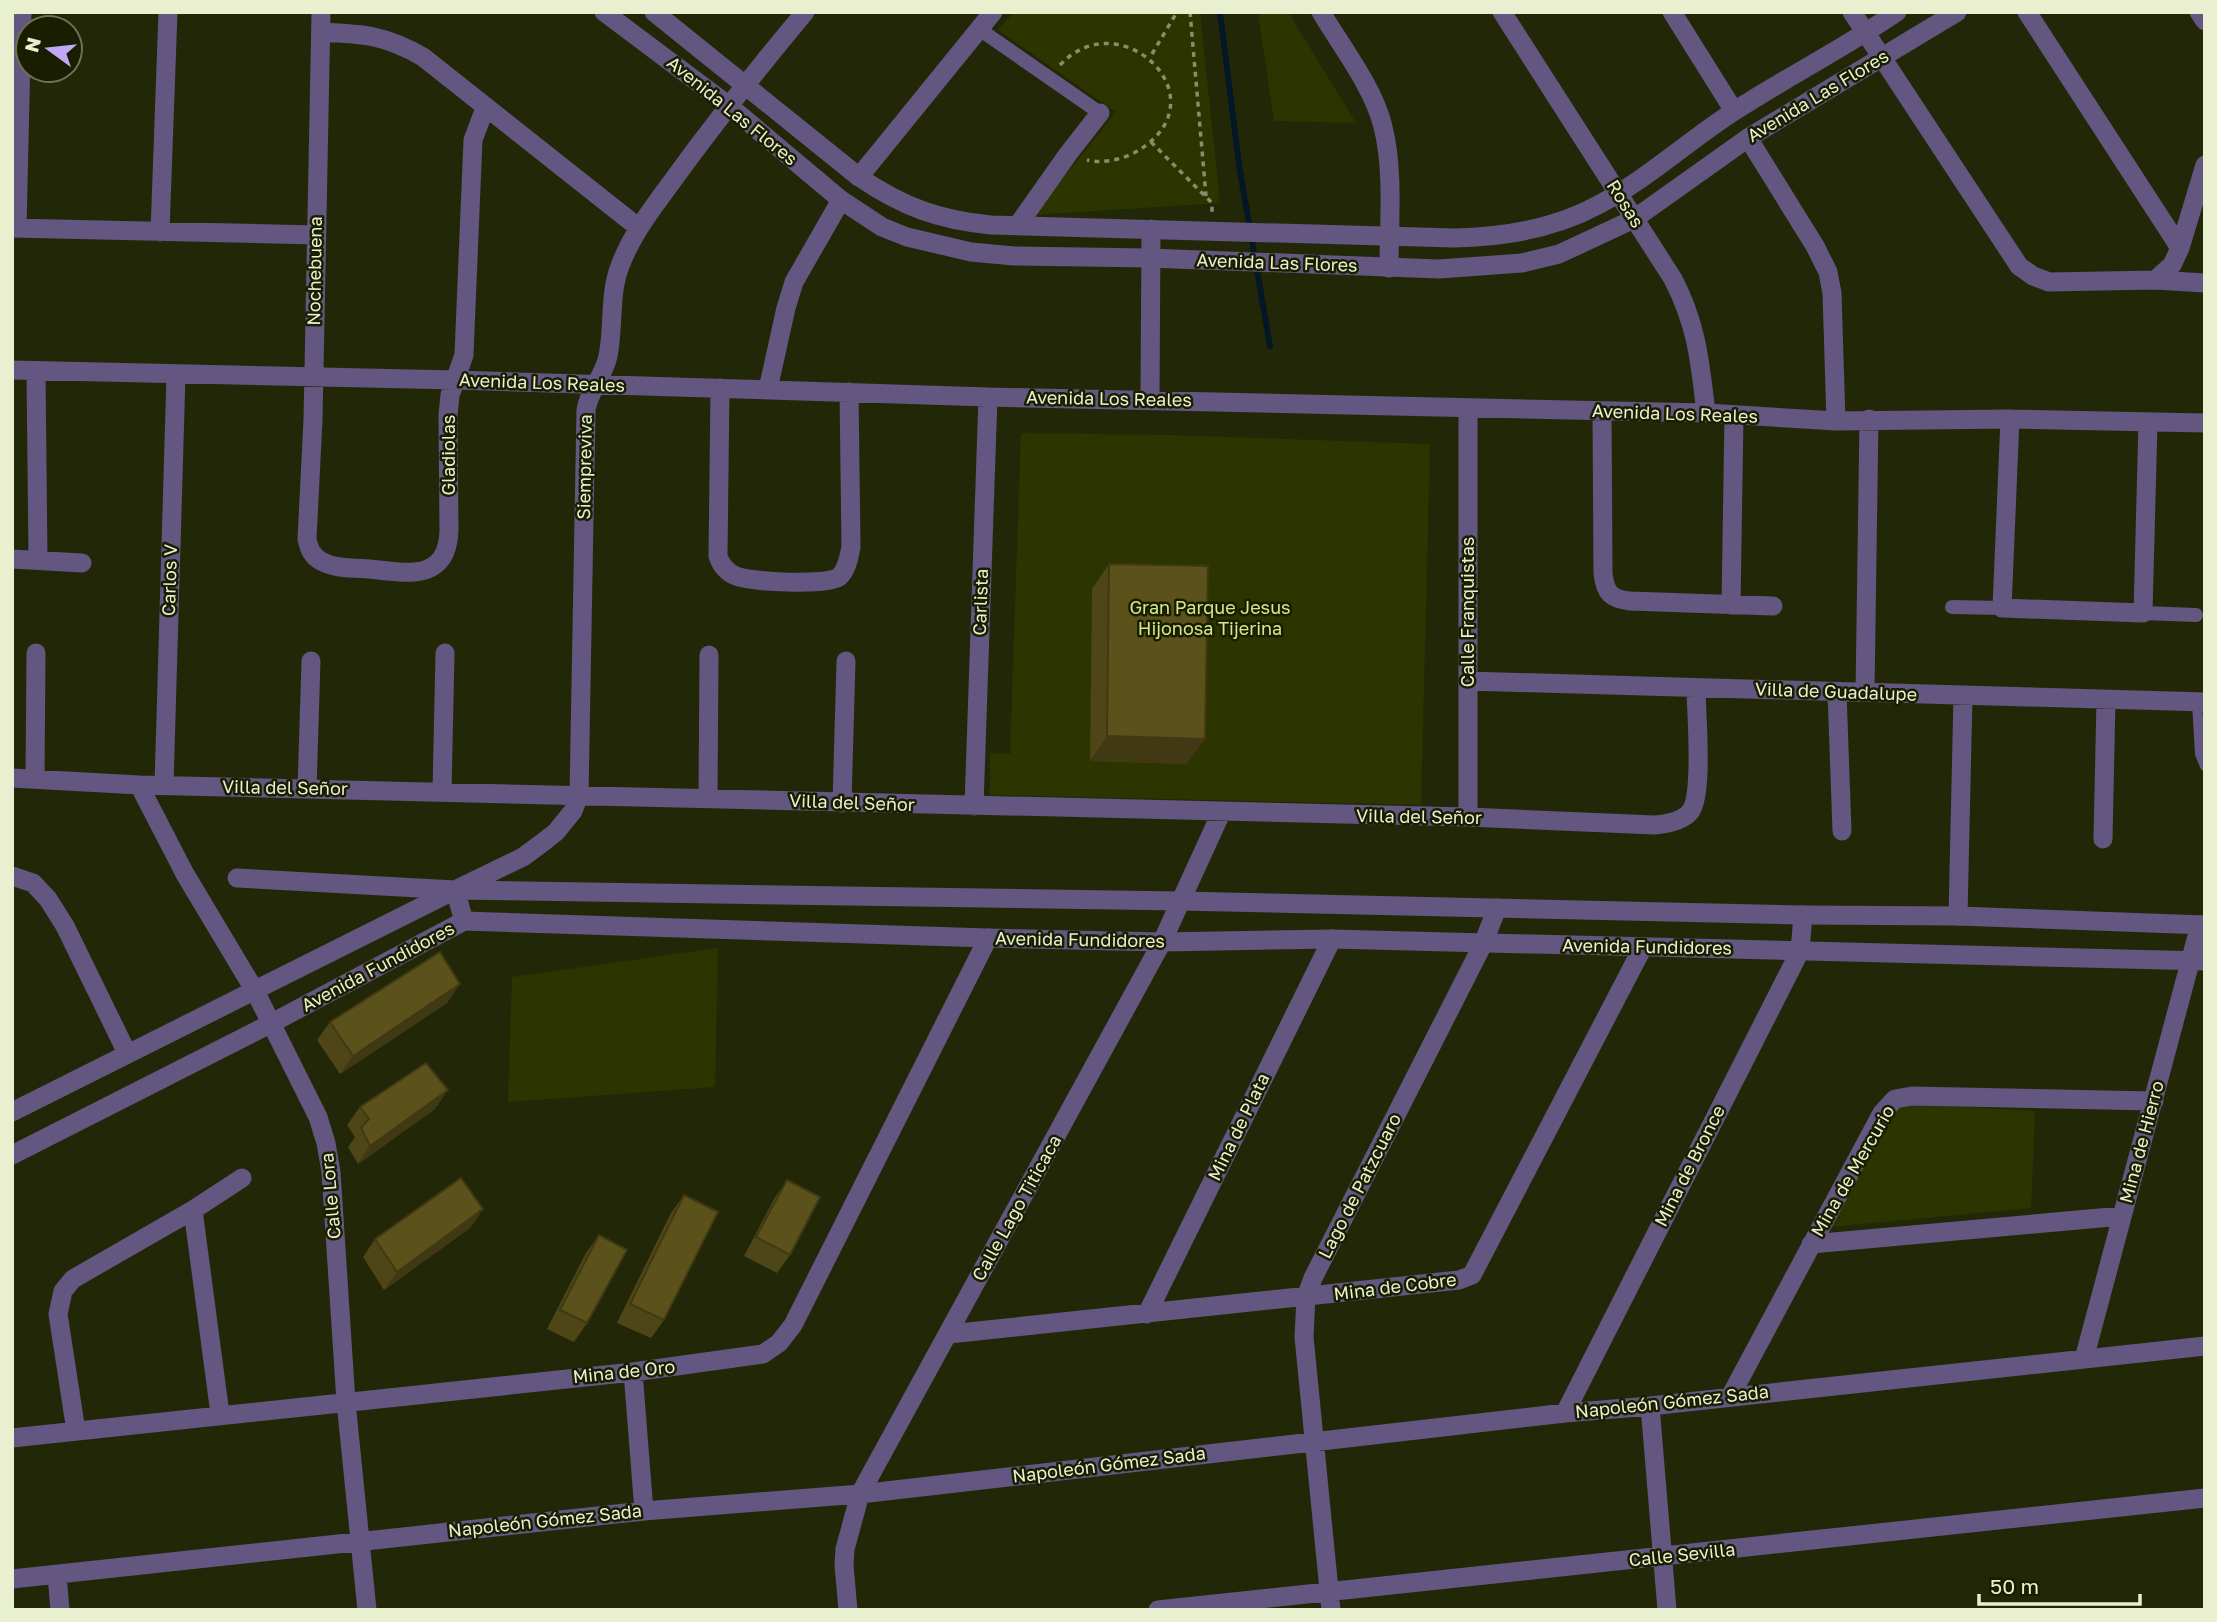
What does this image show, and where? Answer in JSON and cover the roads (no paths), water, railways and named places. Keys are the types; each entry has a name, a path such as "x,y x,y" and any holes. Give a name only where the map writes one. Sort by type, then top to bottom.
{"street":[{"path":"160,232 168,12"},
{"name":"Avenida Las Flores","path":"604,12 728,105 841,200 883,227 937,246 1014,256 1149,258 1439,269 1522,263 1559,254 1634,219 1748,138 1957,12"},
{"name":"Avenida Las Flores","path":"654,12 859,177 881,192 927,214 966,223 1454,238 1512,234 1596,206 1619,193 1734,111 1866,34 1897,12"},
{"name":"Siempreviva","path":"455,890 523,857 556,832 573,811 579,795 586,410 590,393 606,364 609,352 618,274 639,228 728,105 805,12"},
{"path":"859,177 993,12"},
{"path":"1321,12 1371,94 1383,126 1389,178 1389,268"},
{"name":"Rosas","path":"1502,12 1619,193 1687,306 1695,333 1706,413"},
{"path":"1672,12 1734,111"},
{"path":"1852,12 2019,266 2033,276 2049,282 2155,280 2205,283"},
{"path":"2027,12 2180,248"},
{"path":"2199,12 2205,21"},
{"path":"321,22 377,36 424,57 639,228"},
{"name":"Nochebuena","path":"307,530 313,421 321,22"},
{"path":"979,29 1100,113 1018,225"},
{"path":"16,84 14,228 316,236"},
{"name":"Gladiolas","path":"307,530 309,548 313,555 330,565 413,573 427,570 443,559 449,531 450,395 464,355 473,140 485,108"},
{"path":"1748,138 1815,246 1828,272 1832,293 1836,421"},
{"path":"2155,280 2172,265 2180,248 2205,165"},
{"path":"768,389 794,282 841,200"},
{"path":"1150,229 1150,399"},
{"name":"Avenida Los Reales","path":"12,370 456,380 988,397 1706,413 1836,421 2010,419 2205,422"},
{"path":"36,371 38,560"},
{"name":"Carlos V","path":"164,785 176,375"},
{"path":"720,388 718,556 727,571 749,579 821,582 839,576 845,570 851,547 849,392"},
{"name":"Carlista","path":"974,806 988,397"},
{"name":"Calle Franquistas","path":"1468,408 1468,817"},
{"path":"1602,411 1603,573 1605,588 1612,597 1630,601 1773,606"},
{"path":"1731,605 1734,415"},
{"path":"1865,692 1870,419"},
{"path":"2003,608 2010,419"},
{"path":"2143,613 2147,422"},
{"path":"12,559 82,563"},
{"path":"1952,607 2196,615"},
{"path":"35,779 36,653"},
{"path":"442,792 445,653"},
{"path":"708,799 709,655"},
{"path":"307,789 312,661"},
{"path":"842,803 846,661"},
{"name":"Villa de Guadalupe","path":"1468,681 2201,702"},
{"name":"Villa del Señor","path":"12,778 139,785 1468,817 1655,825 1667,824 1689,814 1694,806 1698,784 1696,688"},
{"path":"1837,692 1842,831"},
{"path":"1958,916 1963,695"},
{"path":"2104,839 2106,700"},
{"name":"Calle Lora","path":"139,785 185,874 255,991 318,1117 326,1143 331,1172 346,1402 367,1610"},
{"name":"Calle Lago Titicaca","path":"848,1610 845,1549 860,1494 1161,942 1221,813"},
{"path":"12,876 33,883 48,899 65,926 127,1053"},
{"path":"237,878 455,890 464,921"},
{"name":"Avenida Fundidores","path":"12,1112 455,890 1958,916 2202,925"},
{"name":"Lago de Patzcuaro","path":"1330,1601 1304,1337 1306,1297 1483,944 1497,908"},
{"name":"Mina de Bronce","path":"1565,1413 1800,951 1803,915"},
{"name":"Avenida Fundidores","path":"12,1155 270,1024 464,921 1161,942 1332,940 2198,960"},
{"name":"Mina de Hierro","path":"2084,1359 2154,1101 2198,960 2202,925"},
{"name":"Mina de Oro","path":"12,1438 633,1371 763,1354 779,1343 793,1325 988,938"},
{"name":"Mina de Plata","path":"1147,1314 1332,940"},
{"name":"Mina de Cobre","path":"949,1334 1459,1280 1472,1275 1643,947"},
{"name":"Mina de Mercurio","path":"1730,1397 1882,1113 1895,1099 1912,1096 2154,1101"},
{"path":"76,1431 58,1314 63,1291 86,1270 193,1210 242,1178"},
{"path":"193,1210 220,1414"},
{"path":"1811,1244 2123,1216"},
{"name":"Napoleón Gómez Sada","path":"12,1579 644,1511 860,1494 1314,1440 2205,1346"},
{"path":"633,1371 644,1511"},
{"path":"1650,1406 1668,1610"},
{"name":"Calle Sevilla","path":"1158,1610 1330,1601 1662,1558 2205,1498"},
{"path":"57,1575 61,1610"}],"lane":[{"path":"2201,702 2200,754 2205,766"}],"waterway":[{"path":"1220,12 1239,165 1270,346"}],"park label":[{"name":"Gran Parque Jesus Hijonosa Tijerina","path":"1210,618"}]}
